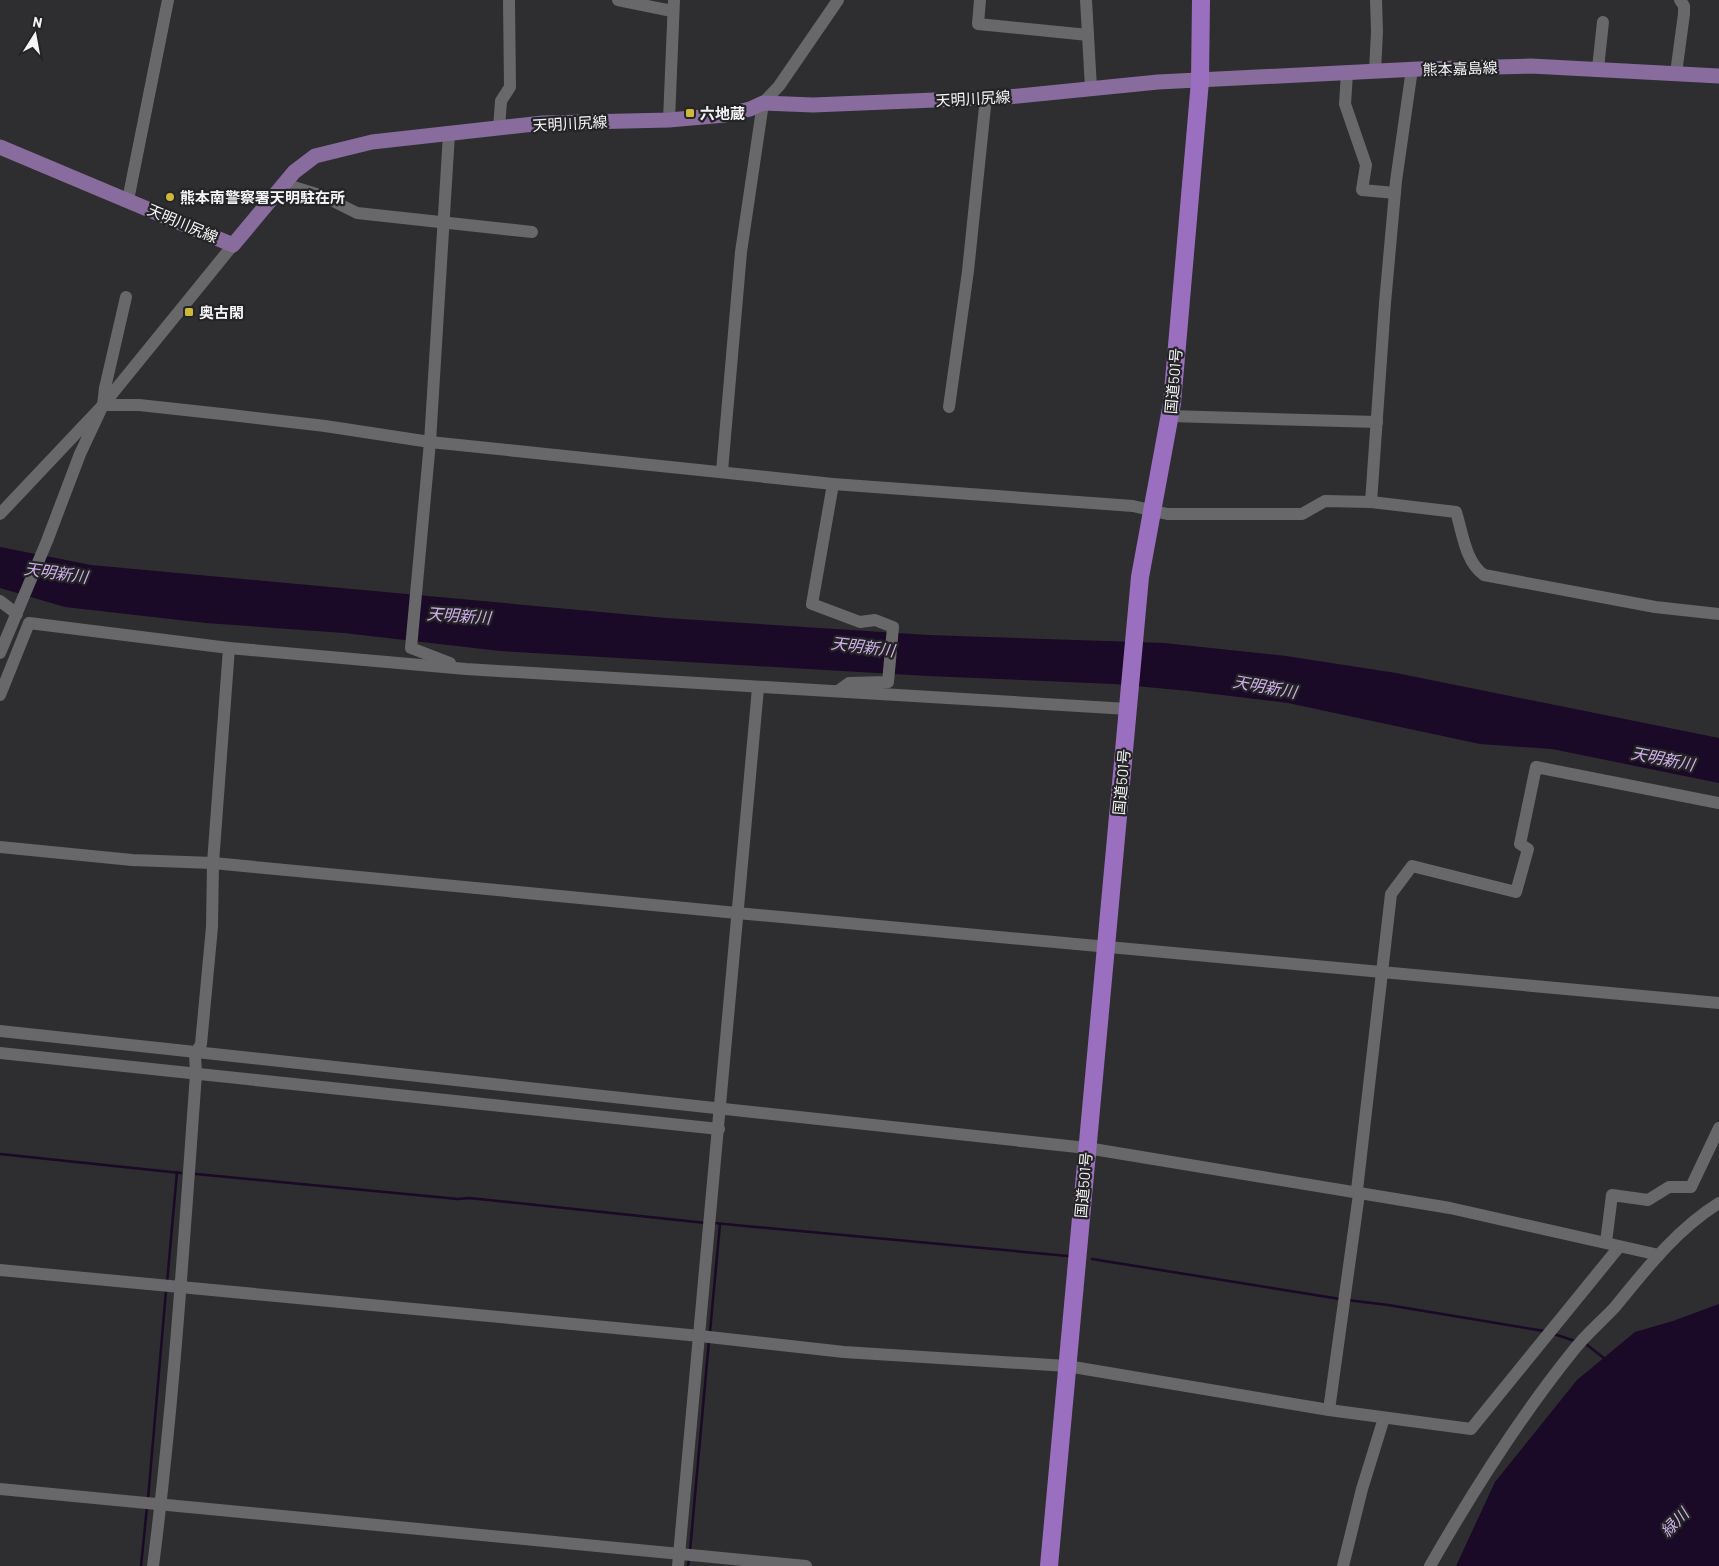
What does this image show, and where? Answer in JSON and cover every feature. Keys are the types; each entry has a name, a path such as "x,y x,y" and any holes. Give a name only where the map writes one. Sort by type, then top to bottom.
{"highway":[{"name":"国道501号","path":"1050,1566 1140,577 1170,416 1200,81 1201,0"}],"main road":[{"name":"熊本嘉島線","path":"1200,81 1412,69 1531,66 1598,68 1719,76"},
{"name":"天明川尻線","path":"0,147 233,245 294,172 315,156 372,142 544,123 669,120 725,115 750,109 763,103 813,104 986,98 1091,88 1200,81"}],"street":[{"path":"128,200 168,0"},
{"path":"499,128 500,101 510,87 509,0"},
{"path":"618,0 673,5 669,120"},
{"path":"722,471 741,252 763,103 778,86 838,0"},
{"path":"980,0 978,24 1088,34"},
{"path":"1086,0 1091,88"},
{"path":"1375,71 1376,0"},
{"path":"1676,73 1684,14 1684,6 1680,0"},
{"path":"1598,68 1603,22"},
{"path":"1372,502 1395,193 1412,69"},
{"path":"1347,73 1345,104 1366,164 1362,190 1395,193"},
{"path":"949,407 968,271 986,98"},
{"path":"449,134 430,442 411,648 466,669"},
{"path":"284,184 323,196 356,213 532,232"},
{"path":"0,514 103,405 233,245"},
{"path":"0,653 47,541 71,477 103,405 105,388 126,297"},
{"path":"103,405 139,405 325,426 430,442 833,484 1132,506 1167,514 1302,514 1325,501 1372,502 1456,512 1470,559 1475,568 1484,575 1655,607 1719,614"},
{"path":"1170,416 1377,422"},
{"path":"833,484 812,604 860,622 875,620 893,626 888,682 849,682 838,691"},
{"path":"0,601 19,609"},
{"path":"0,695 29,623 229,648 466,669 758,688 1128,705"},
{"path":"153,1566 161,1505 180,1287 196,1074 195,1054 201,1044 212,927 213,863 229,648"},
{"path":"678,1560 711,1223 719,1129 718,1109 758,688"},
{"path":"1329,1410 1360,1194 1358,1190 1391,894 1412,866 1516,892 1528,849 1520,844 1536,767 1719,803"},
{"path":"0,848 132,860 213,863 737,913 1382,971 1475,982 1719,1003"},
{"path":"0,1031 195,1054 1087,1148 1450,1208 1659,1255"},
{"path":"0,1053 719,1129"},
{"path":"1606,1242 1612,1195 1648,1200 1669,1187 1692,1187 1719,1128"},
{"path":"1430,1566 1506,1441 1574,1349 1613,1309 1659,1255 1686,1228 1719,1202"},
{"path":"0,1270 700,1336 844,1352 1067,1366 1329,1410 1471,1429 1619,1247"},
{"path":"1343,1566 1362,1489 1384,1418"},
{"path":"0,1489 678,1560 806,1566"}],"water":[{"name":"天明新川","path":"0,547 91,565 666,618 928,635 1164,643 1286,656 1396,673 1719,738 1719,783 1552,749 1480,744 1288,703 1189,691 1114,684 928,676 500,651 344,633 206,623 65,607 0,588"},
{"name":"緑川","path":"1719,1304 1719,1566 1456,1566 1495,1482 1577,1380 1635,1332 1673,1321"}],"waterway":[{"path":"0,1154 181,1173"},
{"path":"167,1283 177,1172"},
{"path":"196,1174 458,1199 469,1198 706,1223"},
{"path":"714,1223 1068,1256"},
{"path":"710,1332 720,1224"},
{"path":"1092,1259 1340,1299"},
{"path":"148,1499 166,1291"},
{"path":"1347,1300 1544,1331"},
{"path":"1554,1334 1575,1341"},
{"path":"690,1551 709,1340"},
{"path":"1586,1344 1605,1359"},
{"path":"141,1566 147,1507"},
{"path":"688,1566 689,1559"}],"place":[{"name":"六地蔵","path":"690,113"},
{"name":"熊本南警察署天明駐在所","path":"170,197"},
{"name":"奥古閑","path":"189,312"}]}
